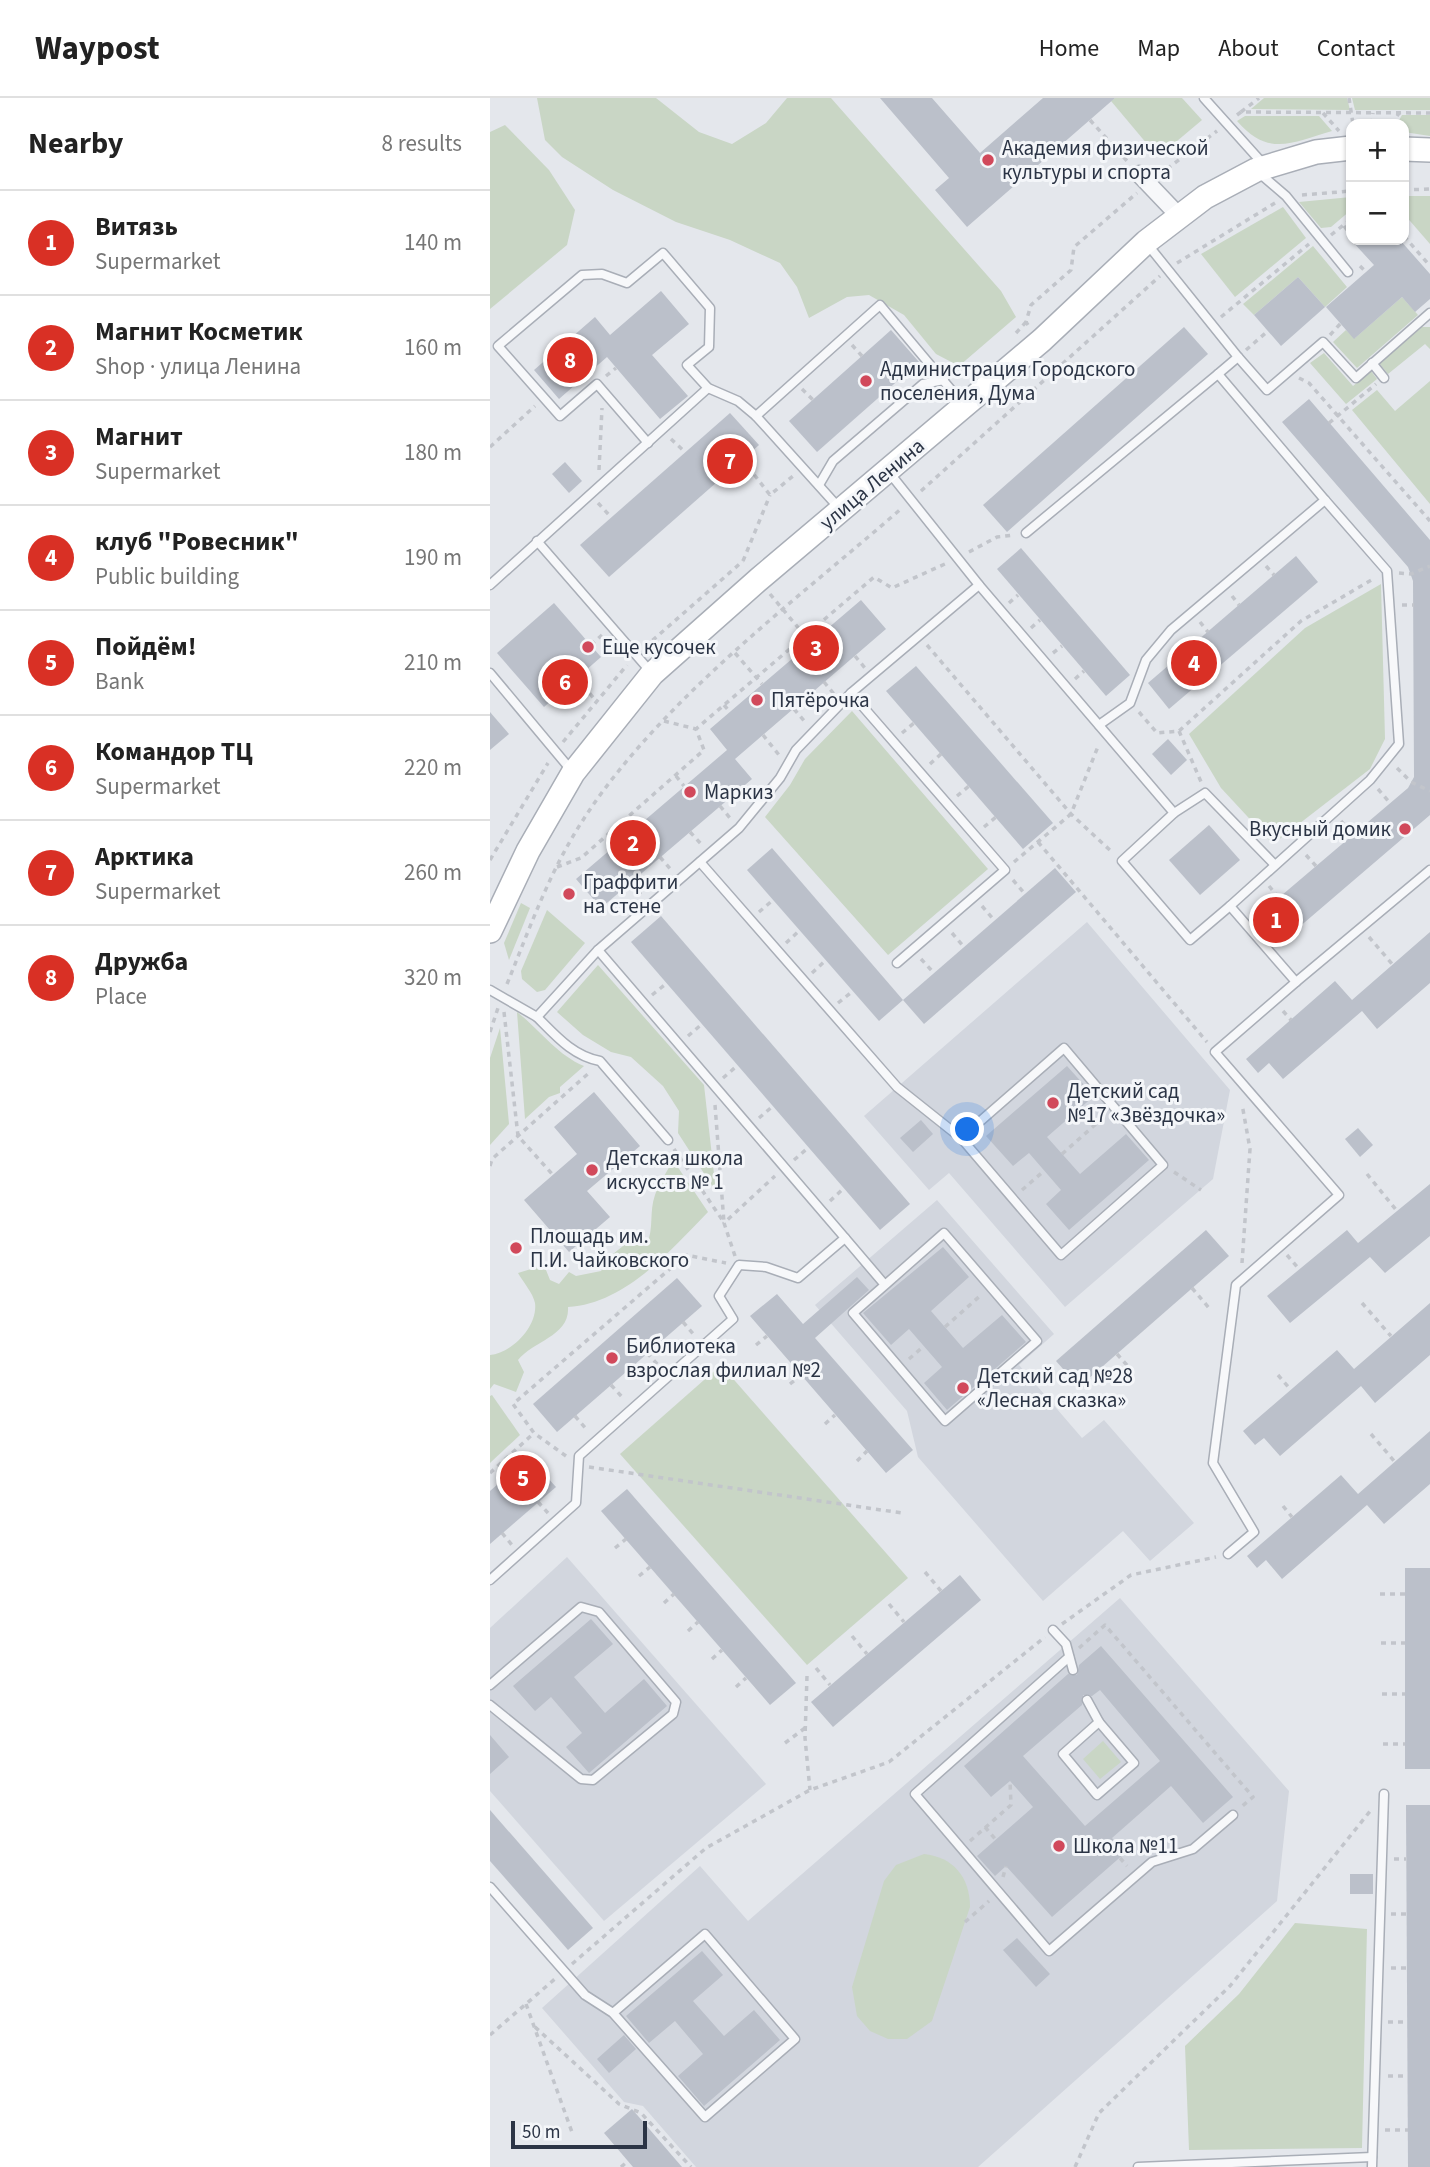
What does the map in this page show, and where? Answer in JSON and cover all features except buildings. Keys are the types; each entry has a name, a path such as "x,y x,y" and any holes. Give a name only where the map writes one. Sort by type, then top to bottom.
{"street":[{"name":"улица Ленина","path":"490,931 528,851 573,772 652,674 1042,340 1146,242 1205,197 1261,169 1316,152 1346,149"},
{"path":"1409,149 1430,150"},
{"path":"1143,178 1180,217"}],"lane":[{"path":"1204,98 1348,272"},
{"path":"1146,242 1238,357 1268,390 1323,342 1356,378 1430,313"},
{"path":"648,443 597,384 560,416 498,346 582,275 602,274 627,283 663,253 710,308 709,347 687,365 708,388 738,401 757,416 841,511"},
{"path":"757,416 880,305 965,406"},
{"path":"1026,533 1238,357"},
{"path":"1372,363 1384,378"},
{"path":"1218,373 1387,571 1399,744 1370,780 1190,940 1122,861 1174,813 1205,793 1274,864"},
{"path":"819,485 833,461 923,384 944,380"},
{"path":"490,585 708,388"},
{"path":"888,471 957,559 1174,813"},
{"path":"1101,728 1130,703 1146,660 1171,630 1325,500"},
{"path":"537,541 652,674"},
{"path":"537,1017 598,950 739,828 780,778 796,750 851,693 979,585"},
{"path":"490,673 573,772"},
{"path":"851,693 1005,870 897,963"},
{"path":"700,862 897,1087 961,1138 1061,1255 1163,1165 1064,1048 961,1138"},
{"path":"1228,1554 1254,1532 1213,1463 1236,1285 1282,1248 1339,1195 1215,1052 1430,870"},
{"path":"1230,906 1296,982"},
{"path":"598,950 885,1285"},
{"path":"490,990 537,1017 567,1047 587,1059 600,1061 668,1140"},
{"path":"944,1233 990,1287 1037,1341 945,1421 853,1313 944,1233"},
{"path":"490,1580 576,1503 579,1456 733,1319 719,1296 739,1265 766,1267 798,1278 845,1238"},
{"path":"490,1685 581,1607 599,1612 676,1702 673,1714 593,1780 581,1779 490,1705"},
{"path":"1053,1630 1066,1644 1073,1670"},
{"path":"1069,1657 915,1794 1049,1951 1152,1862 1193,1849 1233,1815"},
{"path":"1087,1700 1099,1722 1134,1763 1097,1795 1063,1754 1099,1722"},
{"path":"1372,2167 1384,1794"},
{"path":"490,1887 563,1972 585,1995 613,2013 705,2117 795,2039 705,1934 613,2013"},
{"path":"1138,2167 1373,2157"}],"path":[{"path":"1064,364 1026,322 1031,305 1071,270 1074,247 1143,178 1227,123 1259,98"},
{"path":"1349,98 1353,119"},
{"path":"1241,112 1430,113"},
{"path":"1322,112 1339,131 1346,131"},
{"path":"1395,119 1400,112"},
{"path":"1373,113 1373,119"},
{"path":"1090,120 1143,178"},
{"path":"1409,190 1430,190"},
{"path":"490,1032 539,904 572,838 612,779 664,721 735,653 912,500 1167,269 1286,196 1346,191"},
{"path":"1212,325 1317,237 1333,235 1346,223"},
{"path":"1343,226 1346,229"},
{"path":"1409,242 1430,265"},
{"path":"1238,357 1268,331"},
{"path":"1289,371 1308,383 1430,521"},
{"path":"1329,424 1384,378"},
{"path":"598,486 602,390"},
{"path":"490,447 544,398"},
{"path":"662,430 685,452"},
{"path":"742,459 770,495 803,467"},
{"path":"590,494 611,517"},
{"path":"696,729 874,577 892,588 957,559 997,537 1026,533"},
{"path":"1130,703 1157,733 1180,731 1301,621 1387,571 1407,574 1430,566"},
{"path":"784,611 811,643"},
{"path":"919,636 1071,814 1122,861"},
{"path":"735,653 762,684"},
{"path":"577,678 596,701"},
{"path":"724,705 730,712"},
{"path":"794,709 813,732"},
{"path":"664,721 696,729"},
{"path":"1025,894 1005,870 1071,814 1101,728"},
{"path":"557,867 581,858 705,750 696,729"},
{"path":"1180,731 1205,793"},
{"path":"763,735 788,764"},
{"path":"1388,759 1411,782 1430,791"},
{"path":"676,776 684,786"},
{"path":"1370,780 1390,803"},
{"path":"619,825 627,835"},
{"path":"1038,842 1215,1052"},
{"path":"974,897 994,920"},
{"path":"750,920 773,900"},
{"path":"943,923 964,947"},
{"path":"1362,928 1393,965"},
{"path":"913,949 934,973"},
{"path":"643,1003 667,983"},
{"path":"502,996 518,1136 553,1175"},
{"path":"679,1044 702,1024"},
{"path":"724,1223 714,1086 738,1065"},
{"path":"490,1166 492,1159 592,1071"},
{"path":"1237,1077 1250,1149 1241,1282"},
{"path":"749,1127 773,1106"},
{"path":"1062,1154 1115,1108"},
{"path":"668,1140 724,1223 739,1265"},
{"path":"724,1223 808,1147"},
{"path":"1163,1165 1201,1190"},
{"path":"1013,1198 1044,1171"},
{"path":"1367,1174 1398,1211"},
{"path":"820,1209 844,1188"},
{"path":"1282,1248 1299,1269"},
{"path":"739,1265 686,1255 513,1404 534,1433 579,1465 902,1513"},
{"path":"945,1328 990,1287"},
{"path":"1192,1289 1209,1308"},
{"path":"1362,1303 1391,1336"},
{"path":"683,1322 703,1346"},
{"path":"756,1345 767,1336"},
{"path":"899,1368 924,1346"},
{"path":"647,1353 668,1377"},
{"path":"1117,1354 1133,1372"},
{"path":"790,1384 801,1374"},
{"path":"1278,1375 1291,1390"},
{"path":"611,1385 632,1409"},
{"path":"825,1424 835,1415"},
{"path":"575,1416 596,1440"},
{"path":"490,1473 534,1433"},
{"path":"1371,1434 1395,1462"},
{"path":"857,1461 867,1451"},
{"path":"506,1459 515,1469"},
{"path":"1283,1506 1292,1517"},
{"path":"615,1548 625,1539"},
{"path":"490,2035 706,1848 810,1790 889,1762 1053,1630 1131,1575 1228,1554"},
{"path":"639,1576 650,1567"},
{"path":"925,1572 941,1591"},
{"path":"664,1603 674,1594"},
{"path":"1380,1594 1405,1594"},
{"path":"889,1604 904,1622"},
{"path":"688,1631 698,1622"},
{"path":"1069,1657 1105,1625 1253,1797 1233,1815"},
{"path":"852,1636 867,1654"},
{"path":"1381,1643 1405,1643"},
{"path":"712,1659 722,1650"},
{"path":"816,1668 830,1685"},
{"path":"807,1676 805,1728 810,1790"},
{"path":"736,1687 746,1678"},
{"path":"1382,1694 1405,1693"},
{"path":"785,1743 805,1728"},
{"path":"1383,1744 1405,1744"},
{"path":"961,1849 1011,1805 1010,1781"},
{"path":"1074,2167 1099,2113 1230,1986 1384,1794"},
{"path":"985,1827 996,1840"},
{"path":"526,2004 573,2135"},
{"path":"1377,2022 1407,2022"},
{"path":"535,2027 619,2104 641,2113 691,2167"},
{"path":"1375,2076 1407,2076"},
{"path":"1373,2130 1408,2130"},
{"path":"621,2167 628,2161"}],"shaded area":[{"name":"Детский сад №17 «Звёздочка»","path":"1087,922 1230,1090 1213,1179 1065,1307 949,1173 929,1190 864,1116"},
{"name":"Детский сад №28 «Лесная сказка»","path":"937,1200 1054,1334 1019,1365 1082,1438 1104,1420 1194,1523 1150,1561 1123,1531 1043,1601 918,1457 907,1411 815,1305"},
{"path":"567,1557 766,1784 604,1921 490,1791 490,1628"},
{"name":"Школа №11","path":"1120,1598 1289,1791 1277,1901 978,2167 696,2167 643,2106 624,2102 542,2008 700,1866 748,1921"}],"green space":[{"path":"537,98 656,98 699,132 732,144 766,123 787,98 831,98 1001,291 1016,317 959,366 936,354 904,315 869,295 847,297 809,318 797,287 780,263 730,240 676,222 613,190 562,157 545,140"},
{"path":"1115,98 1182,98 1202,120 1158,157 1111,101"},
{"path":"1264,98 1347,98 1350,110 1251,109"},
{"path":"1352,98 1430,98 1430,110 1355,110"},
{"path":"1402,115 1430,115 1430,136 1409,133 1409,119 1400,119"},
{"path":"1245,116 1319,116 1332,131 1293,142 1271,143 1249,133 1237,121"},
{"path":"505,125 549,170 575,210 567,245 490,309 490,132"},
{"path":"1409,196 1430,196 1430,244 1409,220"},
{"path":"1346,197 1346,214 1331,227 1321,228 1299,202"},
{"path":"1283,207 1306,238 1235,297 1201,254"},
{"path":"1313,246 1347,287 1325,307 1298,277 1254,315 1243,304"},
{"path":"1402,297 1418,315 1357,368 1333,342 1346,330 1355,338"},
{"path":"1422,327 1430,327 1430,349 1425,344 1388,374 1379,363"},
{"path":"1324,353 1353,386 1371,371 1377,379 1346,404 1310,363"},
{"path":"1430,381 1430,504 1352,410 1377,390 1395,411"},
{"path":"1381,584 1385,739 1370,769 1273,844 1221,788 1189,734 1305,628"},
{"path":"852,711 988,869 888,955 765,817 790,785 805,759"},
{"path":"521,903 530,908 509,960 504,943"},
{"path":"547,910 585,943 545,990 537,992 522,979 521,971"},
{"path":"598,965 704,1085 716,1192 678,1133 679,1111 663,1086 631,1057 611,1052 583,1035 557,1012"},
{"path":"517,1012 557,1049 584,1066 560,1087 560,1093 549,1097 525,1119"},
{"path":"500,1028 509,1124 490,1145 490,1058"},
{"path":"673,1160 708,1212 662,1258 628,1286 589,1304 568,1307 567,1317 557,1332 518,1360 524,1372 516,1392 494,1384 490,1389 490,1355 515,1344 528,1329 535,1312 534,1299 518,1273 544,1265 550,1280 559,1284 569,1272 576,1276 601,1271 613,1254 628,1242 647,1244 655,1195"},
{"path":"721,1365 908,1578 807,1665 620,1454"},
{"path":"492,1395 520,1435 490,1463 490,1396"},
{"path":"1103,1741 1121,1762 1100,1779 1083,1759"},
{"path":"924,1854 943,1859 958,1870 967,1886 970,1907 932,2021 907,2039 888,2039 870,2031 857,2016 852,1987 884,1881 896,1865"},
{"path":"1295,1923 1367,1929 1362,2148 1189,2150 1185,2046 1239,1994"}],"place":[{"name":"Академия физической культуры и спорта","path":"988,160"},
{"name":"Дружба","path":"570,360"},
{"name":"Администрация Городского поселения, Дума","path":"866,381"},
{"name":"Арктика","path":"730,461"},
{"name":"Еще кусочек","path":"588,647"},
{"name":"Магнит","path":"816,648"},
{"name":"клуб \"Ровесник\"","path":"1194,663"},
{"name":"Командор ТЦ","path":"565,682"},
{"name":"Пятёрочка","path":"757,700"},
{"name":"Маркиз","path":"690,792"},
{"name":"Вкусный домик","path":"1405,829"},
{"name":"Магнит Косметик","path":"633,843"},
{"name":"Граффити на стене","path":"569,894"},
{"name":"Витязь","path":"1276,920"},
{"name":"Детский сад №17 «Звёздочка»","path":"1053,1103"},
{"name":"Детская школа искусств № 1","path":"592,1170"},
{"name":"Площадь им. П.И. Чайковского","path":"516,1248"},
{"name":"Библиотека взрослая филиал №2","path":"612,1358"},
{"name":"Детский сад №28 «Лесная сказка»","path":"963,1388"},
{"name":"Пойдём!","path":"523,1478"},
{"name":"Школа №11","path":"1059,1846"}]}
